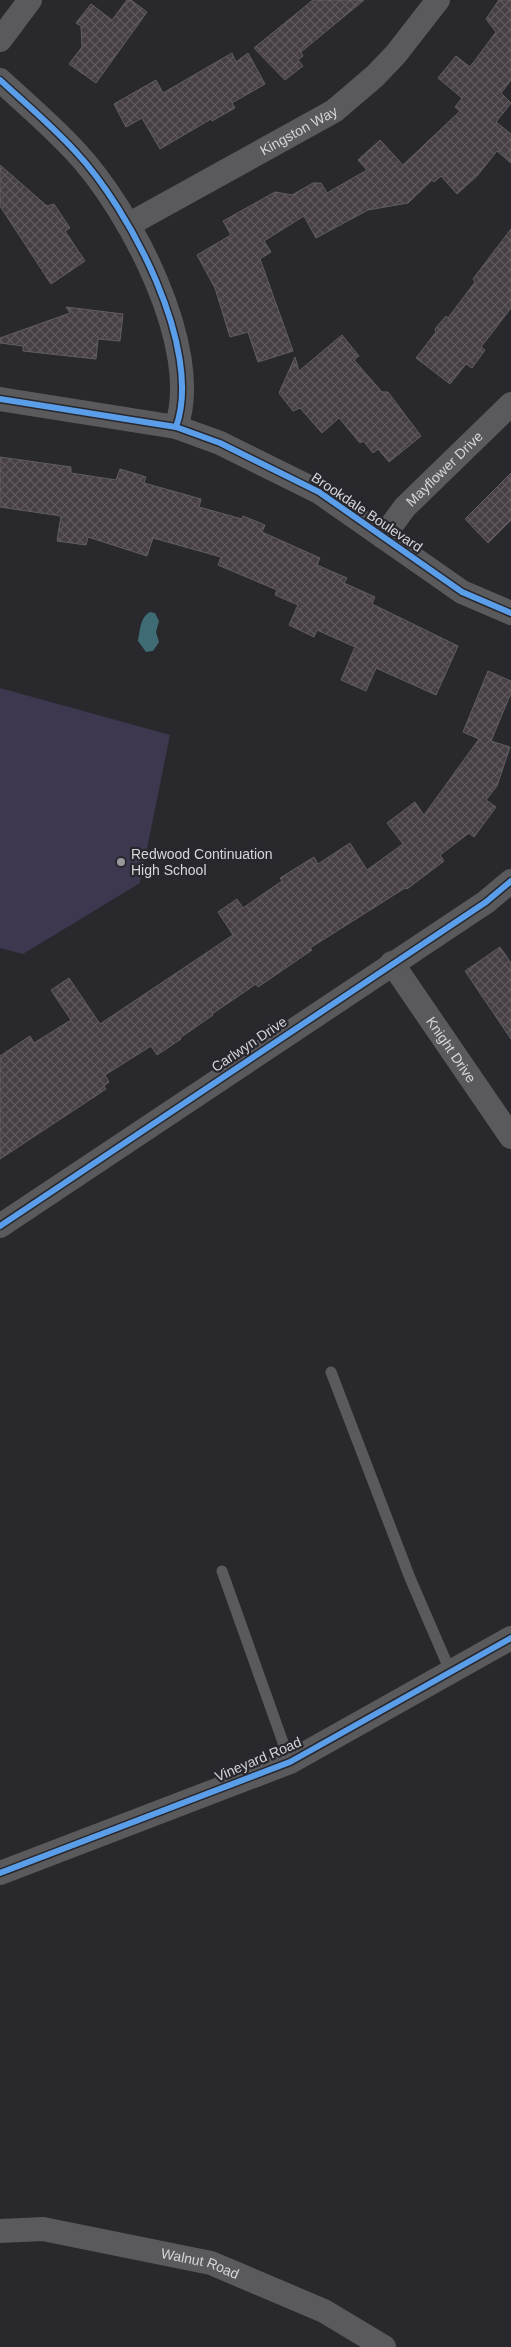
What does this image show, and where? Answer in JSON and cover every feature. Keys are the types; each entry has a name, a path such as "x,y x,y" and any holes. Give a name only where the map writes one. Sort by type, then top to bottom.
{"street":[{"path":"0,40 30,0"},
{"name":"Kingston Way","path":"128,224 334,111 375,76 396,54 438,0"},
{"path":"0,80 76,151 113,198 128,224 160,292 176,341 183,371 184,390 181,413 176,427"},
{"name":"Brookdale Boulevard","path":"0,400 176,427 220,443 294,478 344,508 462,592 511,613"},
{"name":"Mayflower Drive","path":"383,537 405,507 511,404"},
{"name":"Carlwyn Drive","path":"0,1226 486,902 511,881"},
{"name":"Knight Drive","path":"392,963 511,1137"},
{"name":"Vineyard Road","path":"0,1873 290,1762 511,1638"},
{"name":"Walnut Road","path":"0,2231 43,2229 211,2263 324,2311 379,2346"}],"lane":[{"path":"331,1372 410,1578 451,1673"},
{"path":"222,1571 290,1762"}],"shaded area":[{"path":"0,688 170,735 140,883 23,954 0,948"}],"water":[{"path":"150,612 155,613 159,621 156,632 159,642 153,651 146,652 138,641 142,621"}],"building":[{"path":"127,0 131,0 147,12 96,83 69,64 82,47 81,26 76,23 91,4 112,20"},
{"path":"313,0 364,0 301,52 303,56 298,60 303,66 285,80 254,48"},
{"path":"499,0 511,0 511,80 501,93 511,103 496,122 511,134 511,163 497,151 477,176 457,194 441,176 434,182 432,180 408,203 368,210 316,238 304,216 264,241 271,252 260,259 293,351 258,362 248,332 230,337 215,288 197,255 231,235 223,221 275,192 292,195 313,183 321,183 327,193 367,170 358,160 380,140 403,165 460,111 455,107 462,98 438,78 456,56 470,67 496,32 486,19"},
{"path":"232,53 236,62 248,53 265,84 232,103 235,108 212,121 211,119 160,149 142,118 126,127 114,104 156,80 163,93"},
{"path":"0,165 47,206 54,204 70,228 65,231 85,261 51,284 0,206"},
{"path":"511,229 511,308 481,347 485,350 472,368 466,364 450,384 416,358 436,332 435,329 446,316 448,318 475,282 473,279"},
{"path":"66,307 123,314 120,341 98,339 96,359 23,351 23,346 0,343 0,338 70,313"},
{"path":"342,335 359,356 354,360 382,392 388,392 421,436 389,462 378,449 373,453 363,441 360,443 339,418 322,433 300,408 293,411 279,393 295,357 299,371"},
{"path":"0,457 71,467 71,473 116,480 120,469 146,477 144,483 201,499 199,507 242,519 243,516 265,525 262,532 320,558 317,565 347,578 344,583 375,597 372,604 458,646 436,695 376,668 366,691 341,680 355,647 317,630 314,637 289,625 298,605 275,595 277,590 218,565 221,557 153,538 147,556 88,537 86,545 57,541 61,516 0,507"},
{"path":"511,473 511,520 488,543 465,519"},
{"path":"488,671 511,681 511,693 491,741 510,747 497,786 486,800 496,807 474,837 469,833 440,855 444,861 407,889 405,888 310,948 312,950 258,987 256,984 157,1055 151,1046 105,1075 109,1082 104,1086 106,1089 0,1159 0,1056 30,1036 34,1043 71,1020 51,990 69,978 100,1024 233,935 218,912 237,899 243,908 282,881 280,878 314,857 318,864 350,843 367,870 403,844 387,823 415,802 424,815 479,739 463,732"},
{"path":"500,947 511,963 511,1039 465,971"}],"cycle path":[{"path":"0,80 75,151 118,207 138,243 156,281 171,320 180,359 182,395 176,427"},
{"path":"0,399 176,427 220,443 319,492 462,592 511,613"},
{"path":"0,1226 486,902 511,881"},
{"path":"0,1873 290,1762 511,1638"}],"place":[{"name":"Redwood Continuation High School","path":"121,862"}]}
